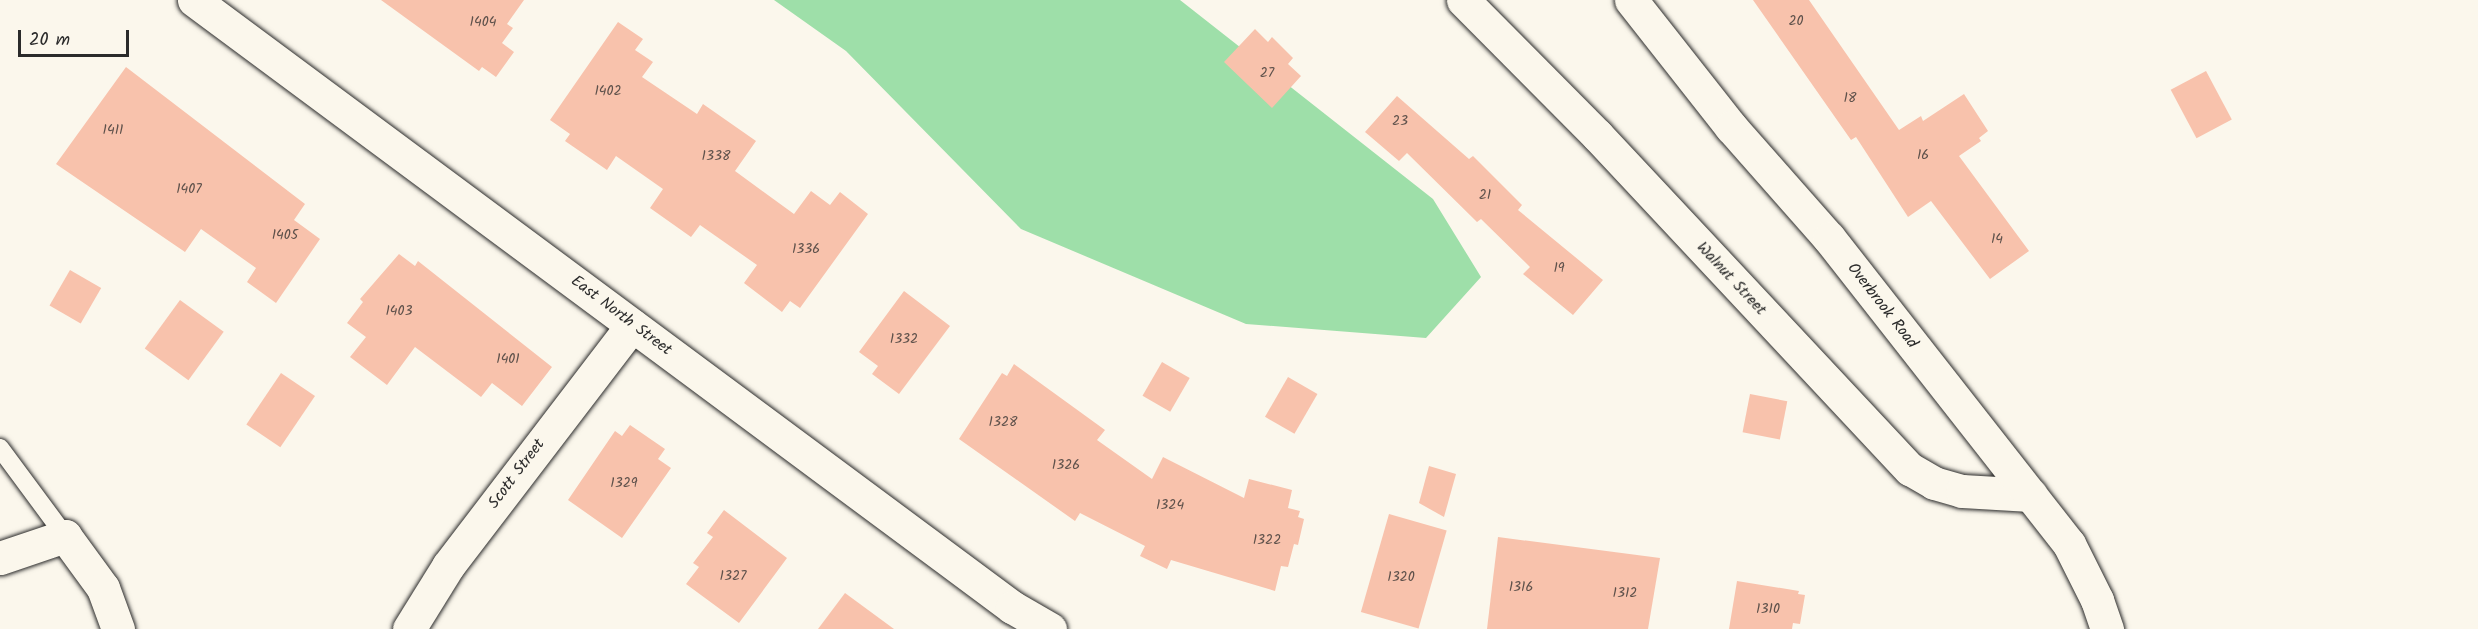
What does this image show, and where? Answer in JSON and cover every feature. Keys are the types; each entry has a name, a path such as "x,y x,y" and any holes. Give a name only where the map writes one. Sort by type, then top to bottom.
{"street":[{"name":"East North Street","path":"194,0 1012,607 1050,629"},
{"name":"Walnut Street","path":"1463,0 1598,135 1910,469 1934,483 1962,490 2031,495"},
{"name":"Overbrook Road","path":"1631,0 1731,126 1829,238 2069,544 2097,600 2107,629"},
{"name":"Scott Street","path":"409,629 455,557 632,325"},
{"path":"0,558 65,536 103,588 118,629"}],"lane":[{"path":"0,448 65,536"}],"green space":[{"path":"774,0 1180,0 1433,199 1481,277 1426,338 1246,324 1021,229 846,51"}],"building":[{"path":"381,0 524,0 507,24 513,28 502,43 514,52 496,77 482,67 479,71"},
{"path":"1753,0 1809,0 1899,130 1921,116 1923,121 1964,94 1988,131 1979,138 1981,141 1959,156 2029,251 1990,279 1931,201 1908,217 1856,137 1851,140"},
{"path":"618,22 643,39 635,50 653,62 642,77 697,114 703,104 756,141 735,171 794,214 811,191 830,205 840,192 868,214 800,308 790,301 782,312 744,283 757,265 700,225 691,237 650,208 663,189 616,156 607,170 565,141 570,134 550,120"},
{"path":"1255,29 1268,42 1272,37 1293,58 1288,64 1301,76 1272,108 1224,62"},
{"path":"126,67 305,204 294,220 320,239 276,303 247,282 256,268 201,229 185,252 56,164"},
{"path":"2206,71 2232,120 2197,138 2171,90"},
{"path":"1397,96 1469,159 1473,156 1522,205 1518,210 1603,280 1573,315 1523,274 1530,267 1481,219 1477,222 1407,153 1399,161 1365,132"},
{"path":"399,254 415,266 418,261 552,367 522,406 492,383 481,397 415,347 387,385 350,357 366,337 347,323 363,302 360,299"},
{"path":"70,270 101,288 81,324 50,306"},
{"path":"904,291 950,326 899,394 872,374 878,366 859,352"},
{"path":"180,300 224,332 188,380 145,349"},
{"path":"1162,362 1190,378 1170,412 1142,396"},
{"path":"1014,364 1105,430 1097,440 1152,479 1163,457 1244,498 1249,479 1292,490 1288,508 1300,511 1298,517 1304,519 1298,545 1294,544 1288,567 1281,566 1275,591 1171,560 1167,569 1140,556 1145,546 1080,513 1075,521 959,439 1002,373 1007,376"},
{"path":"281,373 315,396 280,447 246,424"},
{"path":"1288,377 1317,394 1294,434 1265,417"},
{"path":"1750,394 1787,401 1780,440 1743,432"},
{"path":"630,425 665,449 658,459 671,468 622,538 568,500 615,431 622,436"},
{"path":"1429,466 1456,474 1444,517 1419,503"},
{"path":"724,510 787,558 739,623 686,584 699,567 693,563 713,537 707,533"},
{"path":"1389,514 1447,531 1419,629 1361,612"},
{"path":"1498,537 1660,558 1648,629 1487,629"},
{"path":"1737,581 1799,591 1798,594 1805,595 1800,624 1793,623 1792,629 1729,629"},
{"path":"845,593 894,629 818,629"}]}
